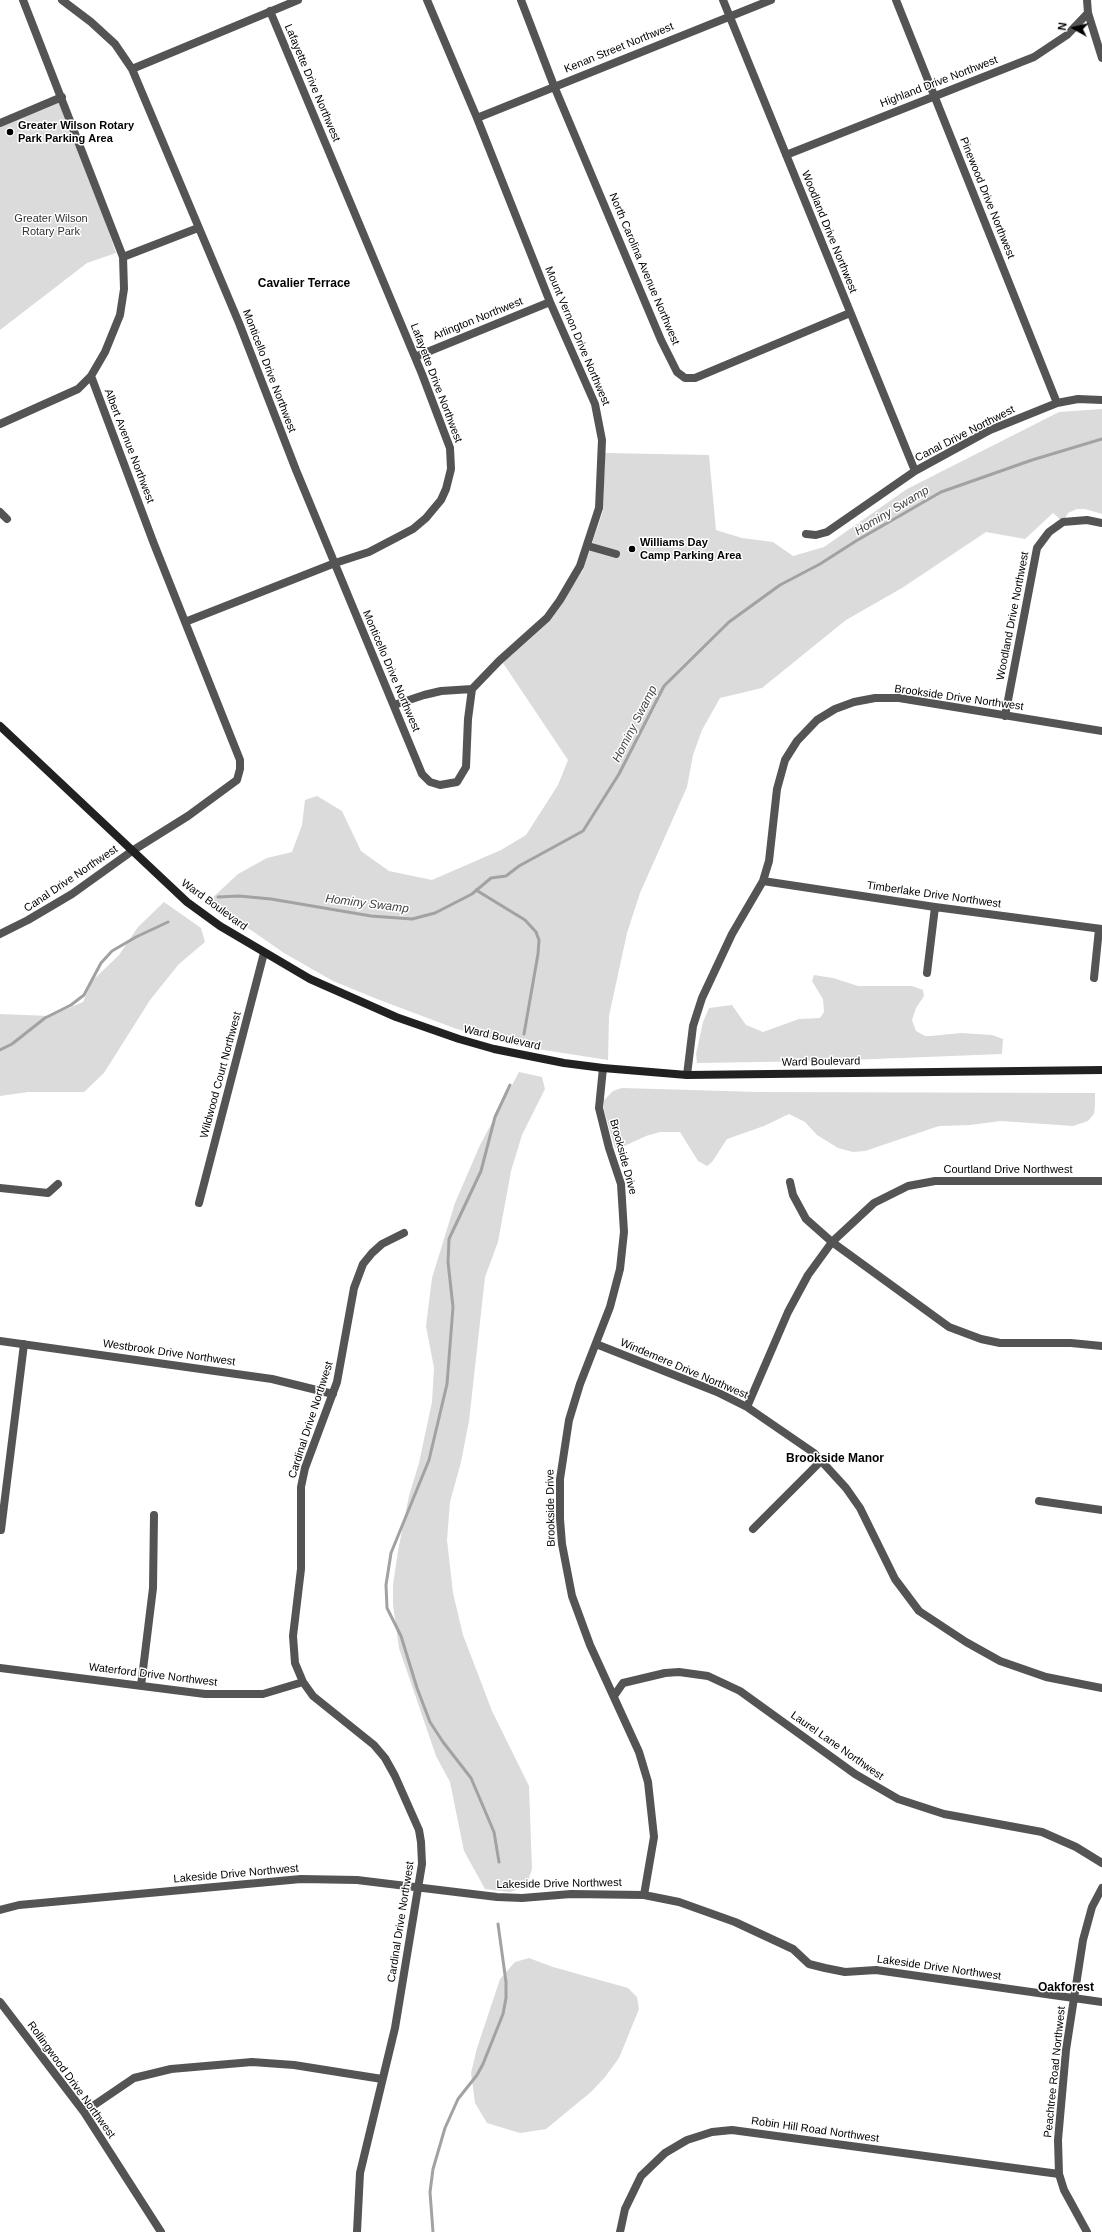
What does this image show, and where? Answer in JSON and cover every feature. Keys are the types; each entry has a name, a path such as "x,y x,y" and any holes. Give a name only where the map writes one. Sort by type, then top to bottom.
{"main road":[{"name":"Ward Boulevard","path":"0,726 187,902 220,926 310,979 358,1002 435,1031 494,1049 602,1068 687,1075 1102,1070"}],"street":[{"path":"0,424 78,389 91,376 108,347 120,315 124,289 123,257 23,0"},
{"name":"Monticello Drive Northwest","path":"62,0 92,22 115,44 132,69 239,323 296,470 422,774 430,782 440,785 457,782 464,774 468,754 468,719 472,689"},
{"path":"132,69 298,0"},
{"name":"Mount Vernon Drive Northwest","path":"427,0 477,118 550,302 596,404 601,428 601,487 599,508 588,546 572,581 547,618 498,661 472,689"},
{"name":"North Carolina Avenue Northwest","path":"521,0 554,86 661,340 677,372 681,376 690,379 695,378 850,313"},
{"name":"Woodland Drive Northwest","path":"723,0 915,471"},
{"name":"Kenan Street Northwest","path":"477,118 771,0"},
{"name":"Pinewood Drive Northwest","path":"896,0 1057,404"},
{"path":"1087,0 1088,13 1102,58"},
{"name":"Lafayette Drive Northwest","path":"185,622 335,563 370,552 413,529 435,508 446,489 451,469 450,448 415,357 270,11"},
{"name":"Highland Drive Northwest","path":"786,155 934,95 1034,57 1066,35 1088,13"},
{"path":"0,123 62,97"},
{"path":"123,257 198,228"},
{"name":"Arlington Northwest","path":"415,357 550,302"},
{"name":"Albert Avenue Northwest","path":"91,376 185,622 240,760 240,769 237,780 227,789 132,851"},
{"name":"Canal Drive Northwest","path":"806,534 816,535 827,532 915,471 990,430 1057,404 1078,398 1102,400"},
{"path":"0,512 7,519"},
{"name":"Woodland Drive Northwest","path":"1005,716 1037,548 1049,532 1063,522 1087,520 1102,523"},
{"path":"588,546 616,554"},
{"path":"394,705 441,691 472,689"},
{"name":"Brookside Drive Northwest","path":"687,1075 694,1026 702,998 732,934 763,881 769,861 777,789 785,760 797,742 817,720 835,709 854,702 875,698 899,698 1102,731"},
{"name":"Canal Drive Northwest","path":"0,934 28,920 72,894 132,851"},
{"name":"Timberlake Drive Northwest","path":"763,881 935,907 1101,929"},
{"path":"927,972 935,907"},
{"path":"1094,978 1101,929"},
{"name":"Wildwood Court Northwest","path":"199,1203 264,953"},
{"name":"Brookside Drive","path":"602,1068 599,1108 609,1148 621,1184 624,1232 616,1287 580,1384 569,1420 561,1466 560,1519 562,1544 572,1596 590,1645 639,1752 649,1789 654,1836 644,1895"},
{"name":"Courtland Drive Northwest","path":"746,1407 788,1312 808,1276 832,1242 874,1203 908,1186 953,1180 1102,1181"},
{"path":"790,1182 793,1195 806,1219 832,1242 922,1309 949,1327 960,1332 1000,1342 1071,1343 1102,1346"},
{"path":"0,1188 48,1193 58,1184"},
{"name":"Cardinal Drive Northwest","path":"357,2232 360,2173 395,2028 419,1887 422,1854 419,1830 395,1776 385,1758 374,1745 314,1696 303,1682 295,1663 293,1636 301,1569 301,1486 305,1468 333,1394 344,1351 357,1276 372,1253 382,1244 404,1233"},
{"name":"Westbrook Drive Northwest","path":"0,1341 272,1379 333,1394"},
{"path":"1,1530 24,1344"},
{"name":"Windemere Drive Northwest","path":"596,1344 717,1392 746,1407 800,1441 822,1460 846,1488 860,1508 895,1578 919,1611 966,1642 1000,1661 1046,1677 1102,1688"},
{"path":"753,1529 822,1460"},
{"path":"1039,1501 1102,1510"},
{"path":"141,1686 153,1588 154,1515"},
{"name":"Waterford Drive Northwest","path":"0,1668 205,1694 248,1695 278,1691 303,1682"},
{"name":"Laurel Lane Northwest","path":"614,1696 624,1683 665,1673 678,1672 708,1676 740,1691 855,1774 898,1799 944,1814 1042,1832 1076,1847 1102,1863"},
{"name":"Lakeside Drive Northwest","path":"0,1910 20,1905 302,1879 357,1880 497,1897 522,1898 571,1894 644,1895 679,1902 735,1922 793,1949 809,1964 826,1968 845,1972 876,1970 1102,2002"},
{"name":"Peachtree Road Northwest","path":"1086,2232 1064,2190 1059,2174 1058,2140 1074,1998 1083,1940 1092,1906 1102,1888"},
{"name":"Rollingwood Drive Northwest","path":"0,2002 84,2112 161,2232"},
{"path":"84,2112 134,2078 171,2069 252,2062 294,2065 382,2079"},
{"name":"Robin Hill Road Northwest","path":"620,2232 625,2209 634,2189 645,2172 665,2153 687,2140 712,2132 732,2130 1059,2174"}],"green space":[{"name":"Greater Wilson Rotary Park","path":"62,97 116,253 87,263 0,330 0,124"},
{"path":"1102,409 1102,514 1085,509 1077,509 1068,513 1063,522 1053,513 1025,539 986,532 902,588 846,620 762,688 720,698 702,730 693,755 687,787 640,893 627,933 609,1016 608,1060 512,1045 454,1028 377,999 333,981 284,953 209,901 238,874 267,858 292,852 302,825 305,800 317,796 342,811 361,851 389,871 432,880 501,850 526,835 558,785 568,760 503,663 550,621 583,570 603,511 605,453 709,455 716,530 742,538 773,542 793,556 824,547 907,489 1059,412"},
{"path":"164,902 201,928 205,942 179,964 150,1000 104,1073 84,1092 28,1092 0,1096 0,1014 50,1016 83,1002 93,980 119,955 138,927"},
{"path":"814,975 833,978 858,986 912,986 923,990 924,996 916,1008 912,1020 916,1031 925,1036 961,1033 992,1035 1003,1039 1002,1054 823,1061 697,1063 696,1054 703,1022 709,1008 732,1005 746,1025 763,1032 799,1019 820,1018 824,1012 823,999 812,981"},
{"path":"519,1072 542,1077 545,1089 522,1135 511,1171 498,1242 485,1277 469,1421 461,1462 450,1502 447,1540 453,1593 463,1635 492,1711 529,1786 532,1869 526,1886 510,1892 485,1889 464,1851 450,1782 436,1756 399,1648 393,1605 393,1585 409,1496 419,1463 432,1402 434,1368 426,1326 432,1278 455,1203 480,1145"},
{"path":"622,1088 759,1092 1095,1093 1095,1105 1094,1114 1088,1121 1073,1126 1001,1121 970,1125 939,1126 865,1151 853,1152 838,1148 817,1135 805,1122 789,1114 764,1126 727,1139 712,1162 707,1166 698,1161 680,1132 660,1132 646,1136 620,1148 615,1148 604,1110 604,1100 613,1091"},
{"path":"529,1958 553,1967 628,1988 637,1997 639,2009 619,2058 605,2077 591,2092 546,2129 520,2133 487,2123 475,2103 471,2073 477,2048 500,1979 515,1962"}],"waterway":[{"name":"Hominy Swamp","path":"218,897 239,896 271,899 371,916 412,919 435,913 472,894 491,878 506,876 519,866 583,831 619,774 664,686 729,622 780,585 820,564 856,541 941,492 1032,460 1102,439"},
{"path":"476,890 525,920 536,932 539,940 538,954 524,1034"},
{"name":"Hominy Swamp","path":"0,1050 12,1044 45,1018 71,1005 84,995 101,963 112,951 136,937 168,922"},
{"path":"499,1862 494,1832 471,1778 443,1742 430,1722 417,1688 401,1636 387,1608 386,1585 391,1553 429,1460 447,1384 453,1307 448,1262 449,1239 481,1171 495,1117 510,1085"},
{"path":"433,2232 430,2192 433,2169 445,2128 458,2099 477,2075 483,2064 503,2014 506,1998 506,1982 498,1924"}],"place":[{"name":"Greater Wilson Rotary Park Parking Area","path":"10,132"},
{"name":"Williams Day Camp Parking Area","path":"632,549"}],"district":[{"name":"Cavalier Terrace","path":"304,284"},
{"name":"Brookside Manor","path":"835,1459"},
{"name":"Oakforest","path":"1066,1988"}]}
